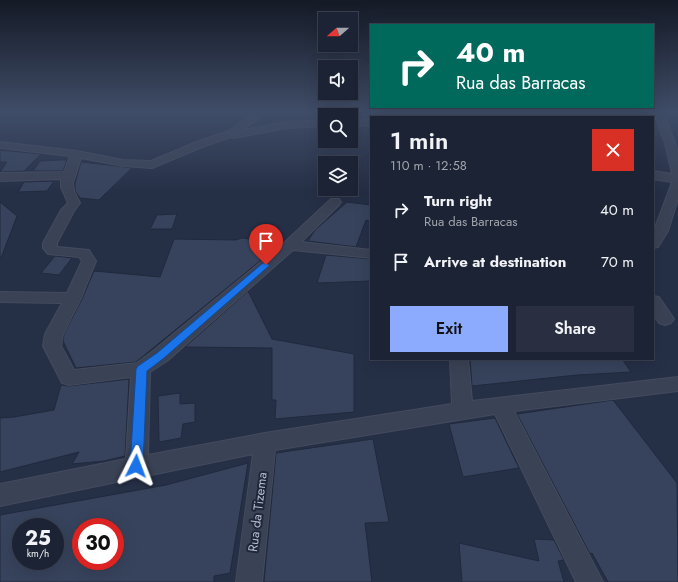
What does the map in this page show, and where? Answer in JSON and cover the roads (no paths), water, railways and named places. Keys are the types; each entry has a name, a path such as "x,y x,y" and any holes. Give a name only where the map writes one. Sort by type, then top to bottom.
{"street":[{"path":"0,145 77,154 123,163 152,165 198,145 220,138"},
{"path":"654,242 661,231 678,179 674,153 669,138"},
{"path":"77,154 68,175 67,189 73,197 74,202 50,243 50,248 53,250 84,253 89,262 73,298 54,334 52,346 69,378 141,369 160,356 290,245 335,202"},
{"path":"0,177 68,175"},
{"path":"654,175 678,179"},
{"path":"290,245 370,254"},
{"path":"0,298 73,298"},
{"path":"654,302 665,319"},
{"path":"459,360 463,411"},
{"path":"136,466 141,369"},
{"path":"0,495 136,466 265,442 463,411 678,384"},
{"path":"501,406 590,582"},
{"name":"Rua da Tizema","path":"249,582 265,442"}]}
